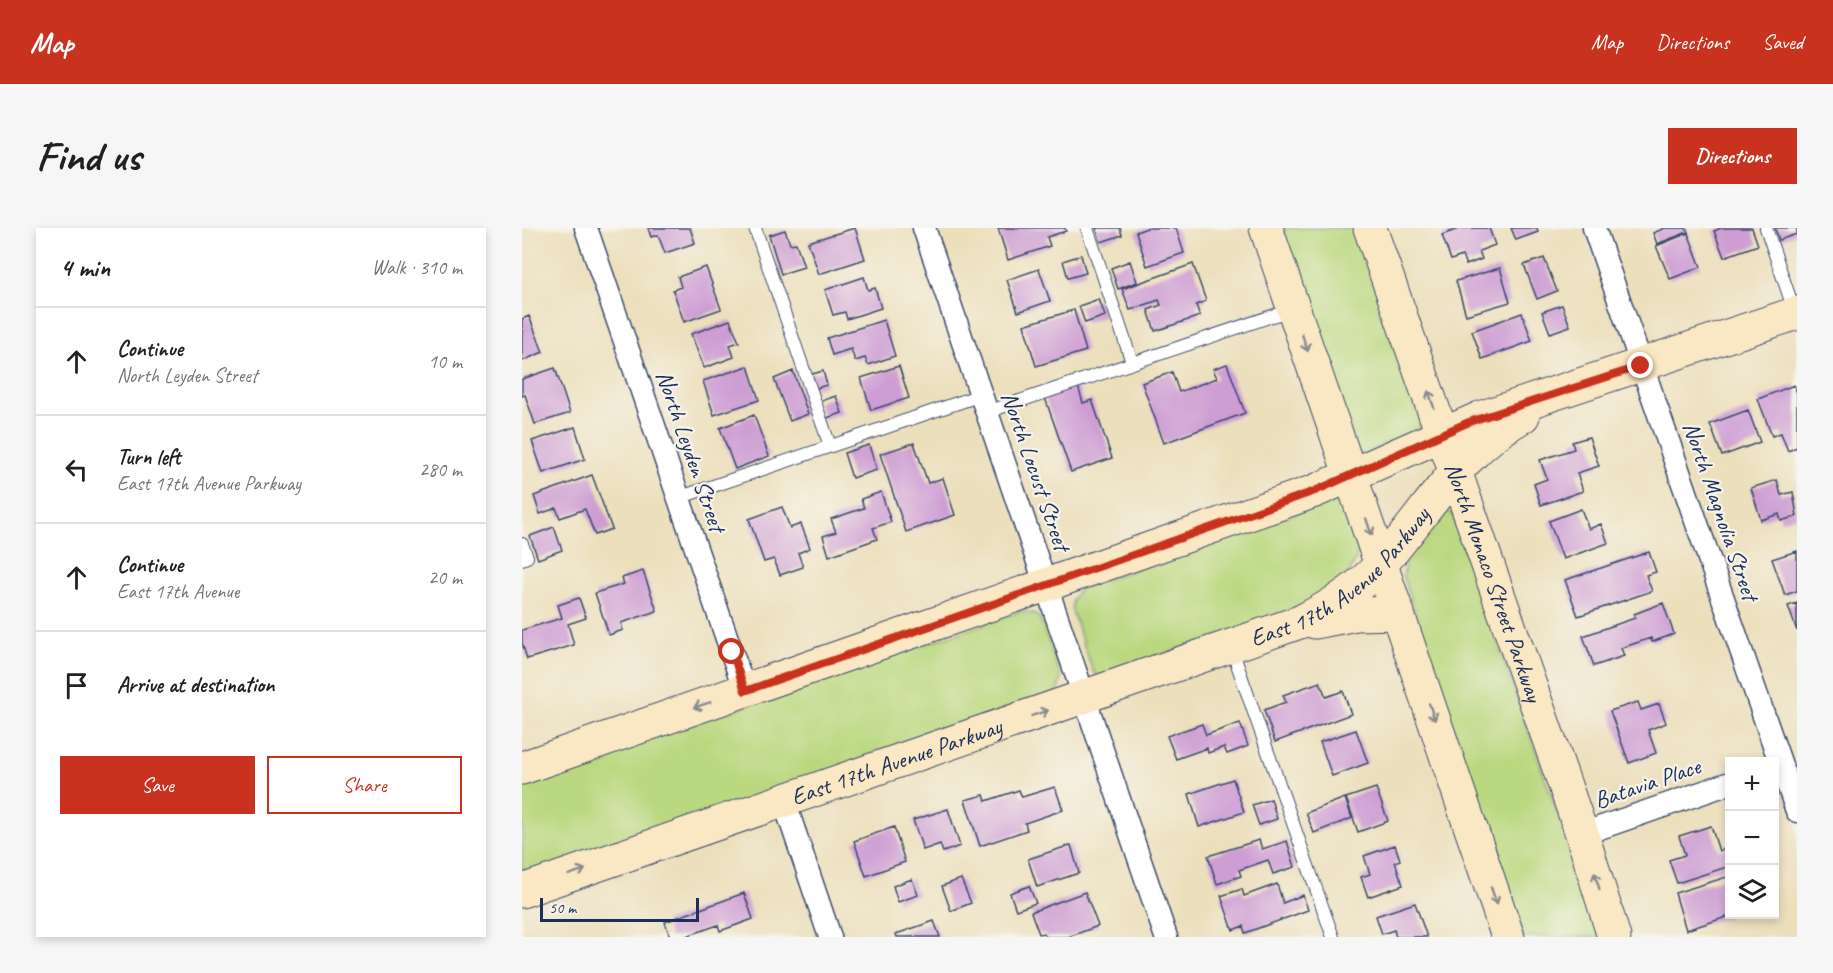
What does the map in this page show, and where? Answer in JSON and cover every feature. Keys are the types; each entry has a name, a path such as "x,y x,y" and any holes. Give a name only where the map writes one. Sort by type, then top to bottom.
{"main road":[{"path":"1266,228 1508,937"},
{"name":"North Monaco Street Parkway","path":"1370,228 1582,834 1614,937"},
{"path":"522,768 1047,586 1351,477 1443,433 1515,406 1589,384 1796,315"},
{"name":"East 17th Avenue Parkway","path":"522,891 1085,698 1278,630 1319,613 1341,599 1381,564 1455,469 1496,432 1589,384"},
{"path":"1278,630 1356,614 1398,613"}],"street":[{"name":"North Leyden Street","path":"586,228 745,691"},
{"name":"North Locust Street","path":"924,228 1166,937"},
{"name":"North Magnolia Street","path":"1594,228 1641,366 1784,764 1797,811"},
{"name":"Batavia Place","path":"1582,834 1725,785"},
{"path":"784,801 830,937"}],"lane":[{"path":"755,228 830,446"},
{"path":"1087,228 1132,362"},
{"path":"1766,228 1796,315"},
{"path":"678,498 830,446 1132,362 1293,309"},
{"path":"522,544 527,557 522,559"},
{"path":"1231,647 1333,937"}],"green space":[{"path":"1279,228 1356,228 1422,423 1419,429 1365,454 1358,452"},
{"path":"1329,502 1339,502 1345,506 1359,551 1349,574 1307,606 1099,677 1093,671 1072,611 1073,598 1082,588"},
{"path":"1445,511 1452,513 1601,937 1523,937 1403,577 1406,558 1439,515"},
{"path":"1022,611 1036,614 1041,621 1061,677 1058,692 522,881 522,782"}],"building":[{"path":"648,228 690,228 695,243 665,253 658,235 651,237"},
{"path":"855,228 865,259 819,274 808,242"},
{"path":"998,228 1065,228 1066,231 1047,237 1050,246 1008,260"},
{"path":"1096,228 1120,228 1122,235 1101,242"},
{"path":"1147,228 1176,228 1184,253 1147,266 1136,232"},
{"path":"1461,228 1489,228 1495,245 1479,251 1482,259 1466,265 1462,256 1451,260 1442,235"},
{"path":"1511,228 1537,228 1538,232 1516,240"},
{"path":"1665,228 1686,228 1688,232 1657,244 1653,233"},
{"path":"1721,228 1752,228 1758,245 1724,257 1714,231"},
{"path":"1775,228 1797,228 1797,234 1779,240"},
{"path":"785,230 790,244 796,243 804,267 781,274 769,235"},
{"path":"1688,233 1701,267 1670,279 1656,246"},
{"path":"1081,255 1086,273 1068,278 1063,261"},
{"path":"1544,258 1557,291 1537,299 1524,265"},
{"path":"1130,261 1137,282 1118,289 1111,268"},
{"path":"1193,264 1206,301 1196,305 1200,316 1155,331 1148,310 1161,305 1159,300 1130,310 1122,289"},
{"path":"706,267 721,309 684,322 673,290 681,287 678,277"},
{"path":"1500,268 1510,302 1466,315 1456,281"},
{"path":"1039,269 1050,301 1018,312 1007,280"},
{"path":"864,277 868,290 875,288 881,308 847,319 845,312 833,315 825,290"},
{"path":"1099,299 1105,316 1085,323 1079,306"},
{"path":"1562,305 1570,326 1550,333 1542,312"},
{"path":"1074,310 1086,351 1036,366 1024,325"},
{"path":"1522,313 1532,341 1482,359 1472,331"},
{"path":"529,316 543,352 522,361 522,319"},
{"path":"730,320 739,342 730,345 734,357 704,368 691,334"},
{"path":"884,320 895,356 868,365 865,358 855,361 851,349 832,355 827,338"},
{"path":"1227,364 1245,413 1164,443 1142,383 1172,372 1179,392 1217,378 1213,369"},
{"path":"748,366 759,400 714,415 703,381"},
{"path":"899,366 909,398 871,410 861,378"},
{"path":"555,368 570,413 535,424 525,395 522,396 522,379"},
{"path":"793,371 808,414 790,421 774,379"},
{"path":"823,371 827,385 813,389 809,375"},
{"path":"1077,383 1083,403 1092,400 1112,458 1071,472 1044,395"},
{"path":"1794,385 1797,393 1797,447 1788,451 1781,433 1772,436 1758,399"},
{"path":"836,396 842,413 824,419 818,402"},
{"path":"1748,410 1760,442 1722,456 1710,424"},
{"path":"754,415 769,456 735,469 720,428"},
{"path":"575,427 585,459 543,473 532,441"},
{"path":"1589,437 1599,466 1577,473 1583,491 1541,505 1534,484 1547,479 1540,460 1574,449 1572,442"},
{"path":"914,443 928,483 943,478 955,515 906,532 880,454"},
{"path":"869,445 877,470 852,478 844,453"},
{"path":"592,475 612,529 595,535 585,509 560,518 556,508 540,514 534,496"},
{"path":"1777,480 1781,495 1793,492 1797,516 1781,521 1779,514 1761,520 1751,488"},
{"path":"881,492 891,522 873,528 877,539 829,556 823,536 836,532 831,519 864,508 861,499"},
{"path":"782,507 790,528 801,524 810,548 798,553 803,567 780,575 774,559 764,562 749,519"},
{"path":"1581,509 1589,529 1601,524 1608,543 1563,559 1549,521"},
{"path":"554,527 562,550 538,559 530,536"},
{"path":"1797,551 1797,591 1785,595 1772,559"},
{"path":"1649,552 1656,572 1646,575 1652,591 1578,616 1565,580"},
{"path":"643,571 657,611 621,623 623,630 609,635 595,593 624,584 622,578"},
{"path":"579,598 586,618 568,624 574,645 527,659 522,643 522,630 562,618 558,605"},
{"path":"1663,603 1674,634 1652,642 1651,638 1621,648 1624,656 1594,666 1583,636 1635,618 1634,614"},
{"path":"1797,603 1797,631 1788,606"},
{"path":"1320,682 1326,697 1343,691 1351,714 1275,742 1264,710 1286,702 1283,695"},
{"path":"1638,702 1641,710 1659,704 1666,723 1648,730 1656,753 1629,763 1610,711"},
{"path":"1240,723 1248,746 1227,754 1224,747 1208,753 1207,748 1176,759 1167,736 1202,724 1206,735"},
{"path":"1356,730 1368,763 1332,776 1320,742"},
{"path":"1233,779 1244,812 1199,827 1189,794"},
{"path":"1055,787 1063,810 1025,823 1027,830 980,846 965,800 984,795 986,801 1019,790 1022,797"},
{"path":"1376,788 1388,821 1358,832 1346,798"},
{"path":"1345,798 1352,818 1314,833 1306,813"},
{"path":"1271,799 1277,819 1259,825 1252,805"},
{"path":"948,809 960,846 943,852 940,844 923,850 913,820"},
{"path":"1711,826 1719,851 1725,849 1725,868 1677,883 1669,860 1685,855 1679,836"},
{"path":"894,827 905,862 866,876 854,841"},
{"path":"1259,840 1262,849 1287,841 1295,867 1273,874 1268,860 1239,870 1241,876 1217,884 1208,856"},
{"path":"1071,845 1079,873 1037,887 1028,859"},
{"path":"1395,845 1400,860 1395,862 1403,885 1368,897 1361,877 1370,874 1364,856"},
{"path":"1725,878 1725,918 1686,930 1675,893"},
{"path":"912,879 918,895 898,902 893,886"},
{"path":"961,879 971,903 951,911 942,886"},
{"path":"1277,884 1283,903 1303,895 1308,910 1245,933 1243,926 1233,930 1221,896 1242,889 1244,896"},
{"path":"1029,886 1036,903 1016,910 1010,893"},
{"path":"1085,892 1098,926 1068,937 1046,937 1044,933 1039,934 1031,912"},
{"path":"744,893 753,919 720,931 718,925 684,937 670,937 665,922"},
{"path":"1415,903 1427,937 1396,937 1394,930 1382,934 1376,916"},
{"path":"934,921 940,937 897,937 896,934"}],"route":[{"path":"732,652 745,691 1315,491 1351,477 1469,422 1641,366"}]}
